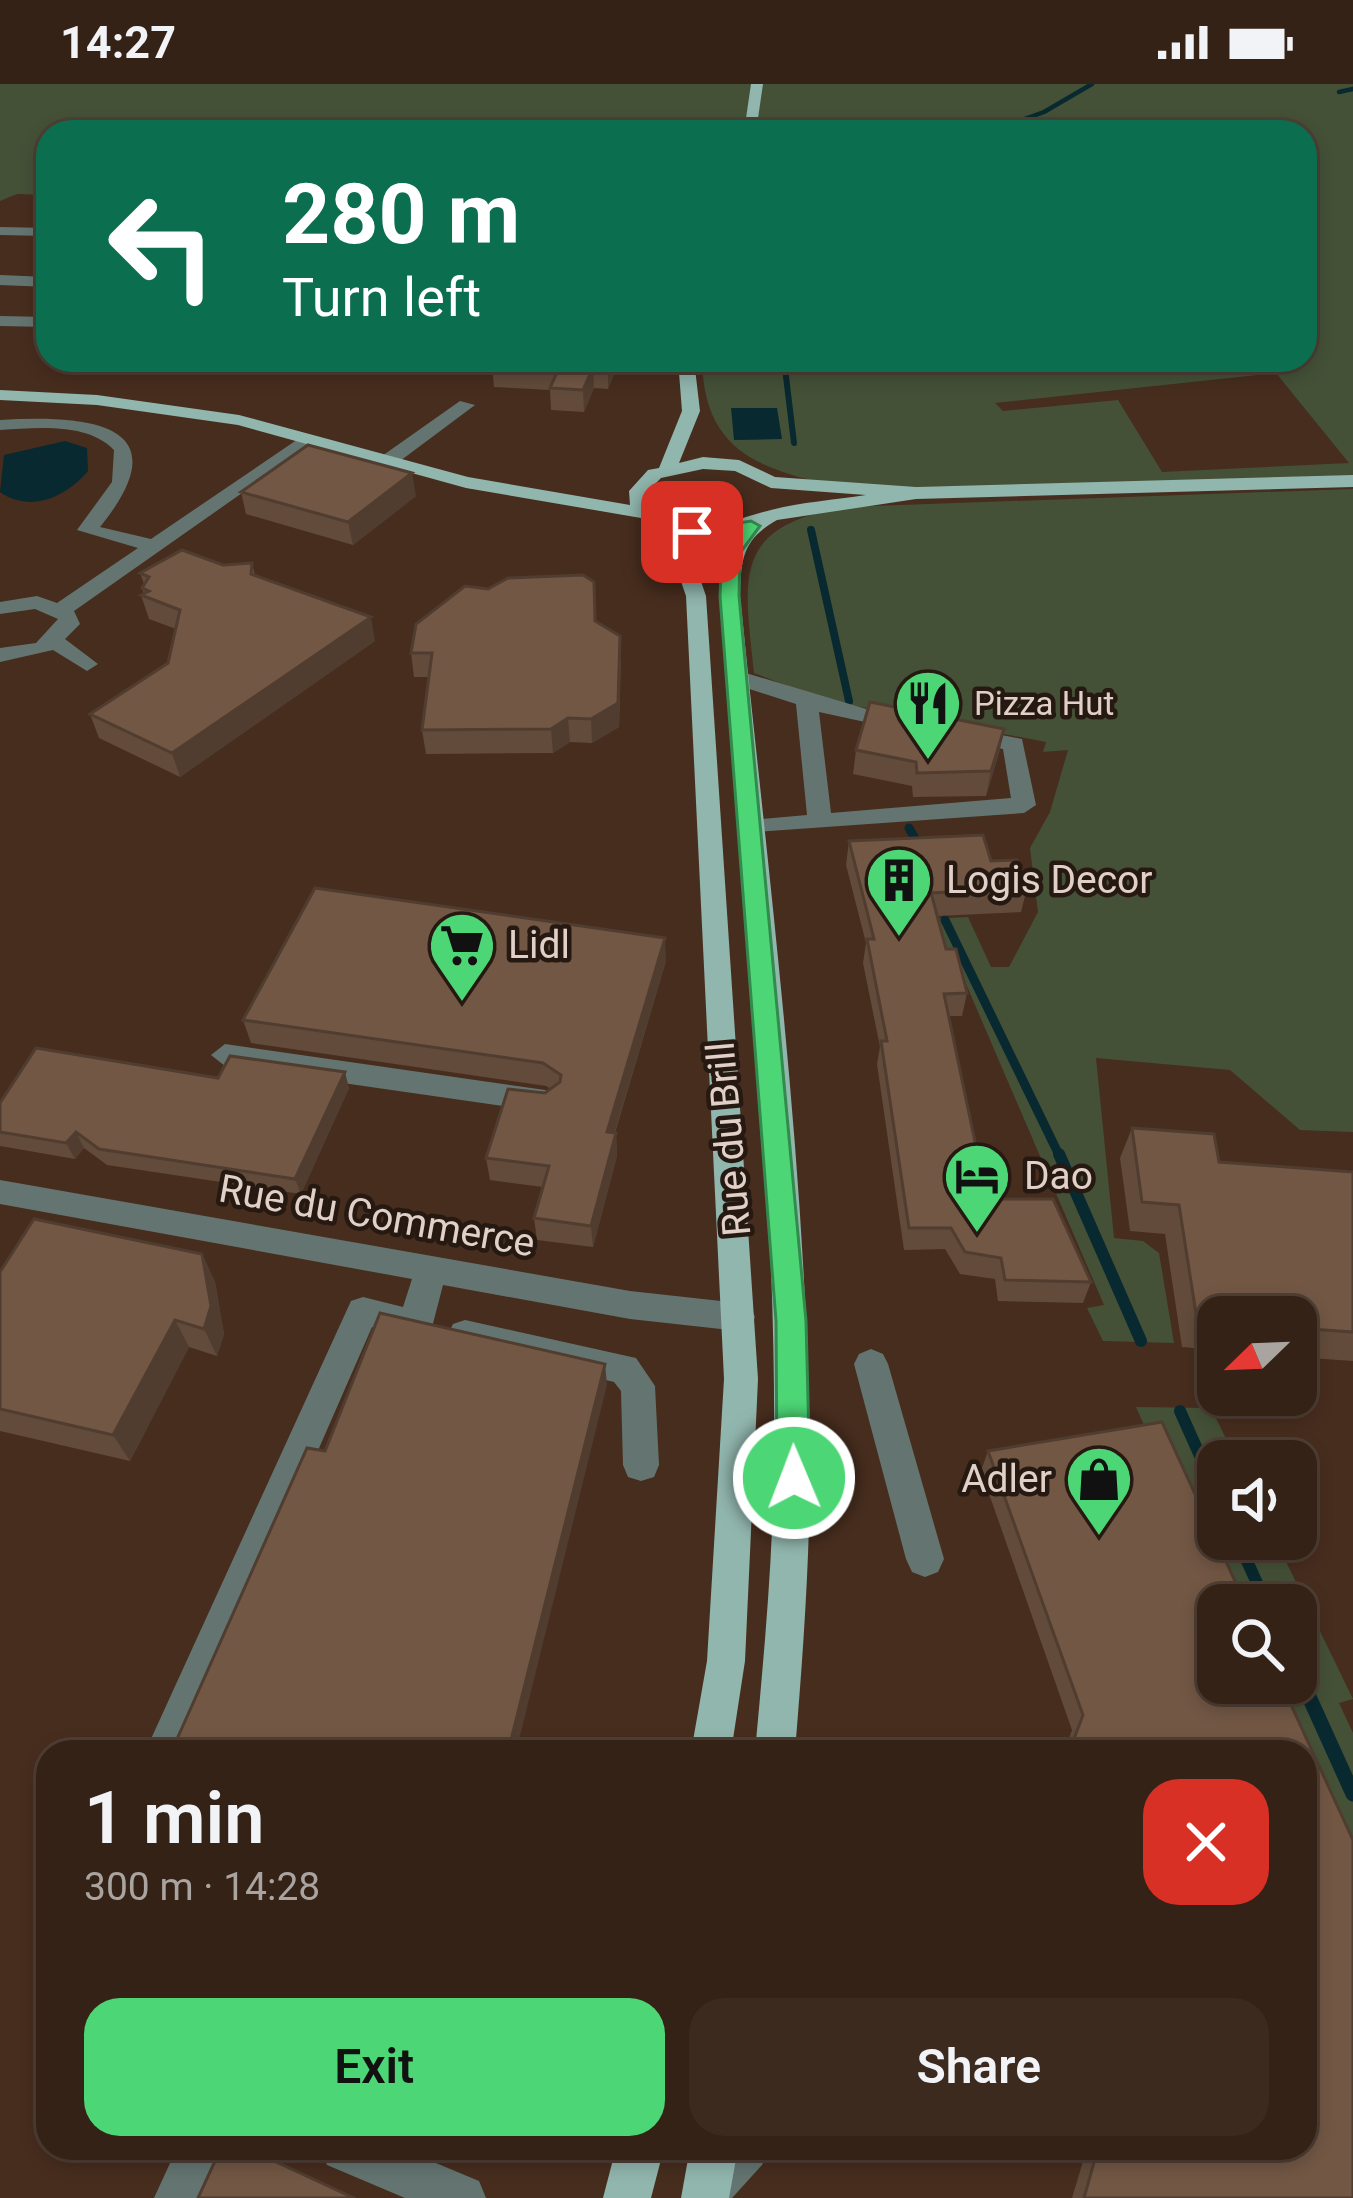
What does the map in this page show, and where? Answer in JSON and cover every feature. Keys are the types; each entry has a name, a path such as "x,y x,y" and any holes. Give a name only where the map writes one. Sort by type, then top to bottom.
{"main road":[{"path":"752,120 757,84"},
{"path":"668,469 691,411 687,372"},
{"path":"0,395 168,408 533,493 644,513 673,528 713,533 916,493"},
{"path":"691,411 739,466"},
{"path":"533,493 645,481 668,469 703,463 739,466 771,482 916,493 1353,482"},
{"path":"644,513 638,502 645,481"},
{"path":"762,520 779,493 771,482"},
{"name":"Rue du Brill","path":"762,520 731,552 736,677 791,1321 794,1478 787,1646 776,1740"},
{"name":"Rue du Brill","path":"673,528 696,596 739,1317 741,1379 726,1660 713,1740"},
{"path":"627,2198 637,2160"}],"street":[{"path":"0,231 36,232"},
{"path":"0,280 36,282"},
{"path":"0,320 36,322"},
{"path":"388,460 466,405"},
{"path":"0,425 75,426 104,433 122,446 127,462 116,491 87,530 155,546"},
{"path":"0,608 37,602 63,609 310,439"},
{"path":"0,655 55,642 69,625 63,609"},
{"path":"55,642 87,664"},
{"path":"736,677 807,702 1014,744 1024,805 750,827"},
{"path":"807,702 820,820"},
{"path":"225,1055 545,1101"},
{"name":"Rue du Commerce","path":"0,1192 630,1305 739,1317"},
{"path":"38,1233 64,1203"},
{"path":"413,1324 433,1267"},
{"path":"170,1740 363,1311 624,1369 638,1386 641,1465"},
{"path":"871,1364 925,1559"},
{"path":"178,2198 195,2160"},
{"path":"372,2160 461,2198"}],"green space":[{"path":"0,84 1353,84 1353,481 842,488 786,473 742,452 713,417 705,391 703,372 1317,372 1317,120 36,120 36,195 17,194 0,201","holes":["1276,373 1349,463 1162,472 1118,400 1003,411 995,403"]},
{"path":"1353,489 1353,1132 1300,1130 1230,1070 1096,1058 1114,1238 1143,1241 1159,1253 1174,1343 1103,1341 1087,1308 1104,1305 960,970 946,970 929,919 968,917 991,967 1009,967 1038,912 1030,848 1050,812 1068,750 1043,752 1046,742 824,700 754,673 748,609 753,562 763,543 781,528 845,507"},
{"path":"1136,1407 1197,1408 1197,1416 1215,1416 1227,1440 1197,1440 1197,1544"},
{"path":"1204,1560 1285,1560 1297,1584 1215,1584"},
{"path":"1317,1625 1353,1699 1339,1703 1353,1733 1353,1894 1317,1788 1317,1740 1297,1740 1273,1704 1317,1704"}],"water":[{"path":"731,408 777,408 782,439 734,440"},
{"path":"65,441 87,448 88,471 70,488 36,502 0,492 4,455"}],"building":[{"path":"557,372 591,372 583,390 550,388"},
{"path":"308,445 412,473 348,522 241,492"},
{"path":"182,550 223,565 252,563 251,574 371,617 172,753 90,714 168,663 180,610 141,595 149,591 142,588 149,577 140,573"},
{"path":"583,575 594,582 595,621 620,636 618,703 591,719 568,718 551,729 422,730 432,653 411,653 416,624 465,586 488,589 508,578"},
{"path":"870,702 1004,729 991,771 917,773 916,762 856,750"},
{"path":"983,835 991,861 1017,860 1027,888 931,893 946,949 956,949 967,993 944,994 987,1199 1053,1199 1091,1282 1005,1280 1001,1258 965,1252 951,1228 909,1228 881,1041 887,1041 867,939 874,939 849,841"},
{"name":"Lidl","path":"315,888 665,938 607,1132 616,1133 591,1226 534,1218 549,1166 486,1158 508,1089 545,1093 560,1082 561,1075 543,1063 243,1020"},
{"path":"36,1048 218,1078 230,1056 345,1072 295,1179 99,1149 76,1132 66,1143 0,1132 0,1103"},
{"path":"1132,1128 1214,1134 1219,1162 1353,1172 1353,1332 1317,1329 1317,1296 1197,1296 1197,1320 1179,1205 1142,1202"},
{"path":"34,1219 202,1254 211,1306 204,1329 175,1320 113,1435 0,1409 0,1272"},
{"path":"380,1313 605,1364 511,1740 174,1740 307,1448 325,1451"},
{"name":"Adler","path":"1162,1422 1197,1498 1197,1560 1225,1560 1236,1584 1197,1584 1197,1704 1291,1704 1307,1740 1074,1740 1083,1715 988,1451"},
{"name":"Adler","path":"1317,1762 1353,1840 1353,2198 1084,2198 1095,2160 1317,2160"},
{"path":"215,2160 272,2160 354,2198 198,2198"}],"waterway":[{"path":"1022,120 1092,84"},
{"path":"1339,92 1353,89"},
{"path":"785,372 794,443"},
{"path":"811,530 849,701"},
{"path":"909,828 917,842"},
{"path":"945,920 1060,1157"},
{"path":"1059,1154 1141,1341"},
{"path":"1180,1411 1197,1449"},
{"path":"1247,1560 1257,1584"},
{"path":"1312,1704 1353,1794"}],"place":[{"name":"Pizza Hut","path":"928,762"},
{"name":"Logis Decor","path":"899,939"},
{"name":"Lidl","path":"462,1004"},
{"name":"Dao","path":"977,1235"},
{"name":"Adler","path":"1099,1538"}],"route":[{"path":"692,532 751,526 731,552 730,596 791,1321 794,1478"}]}
